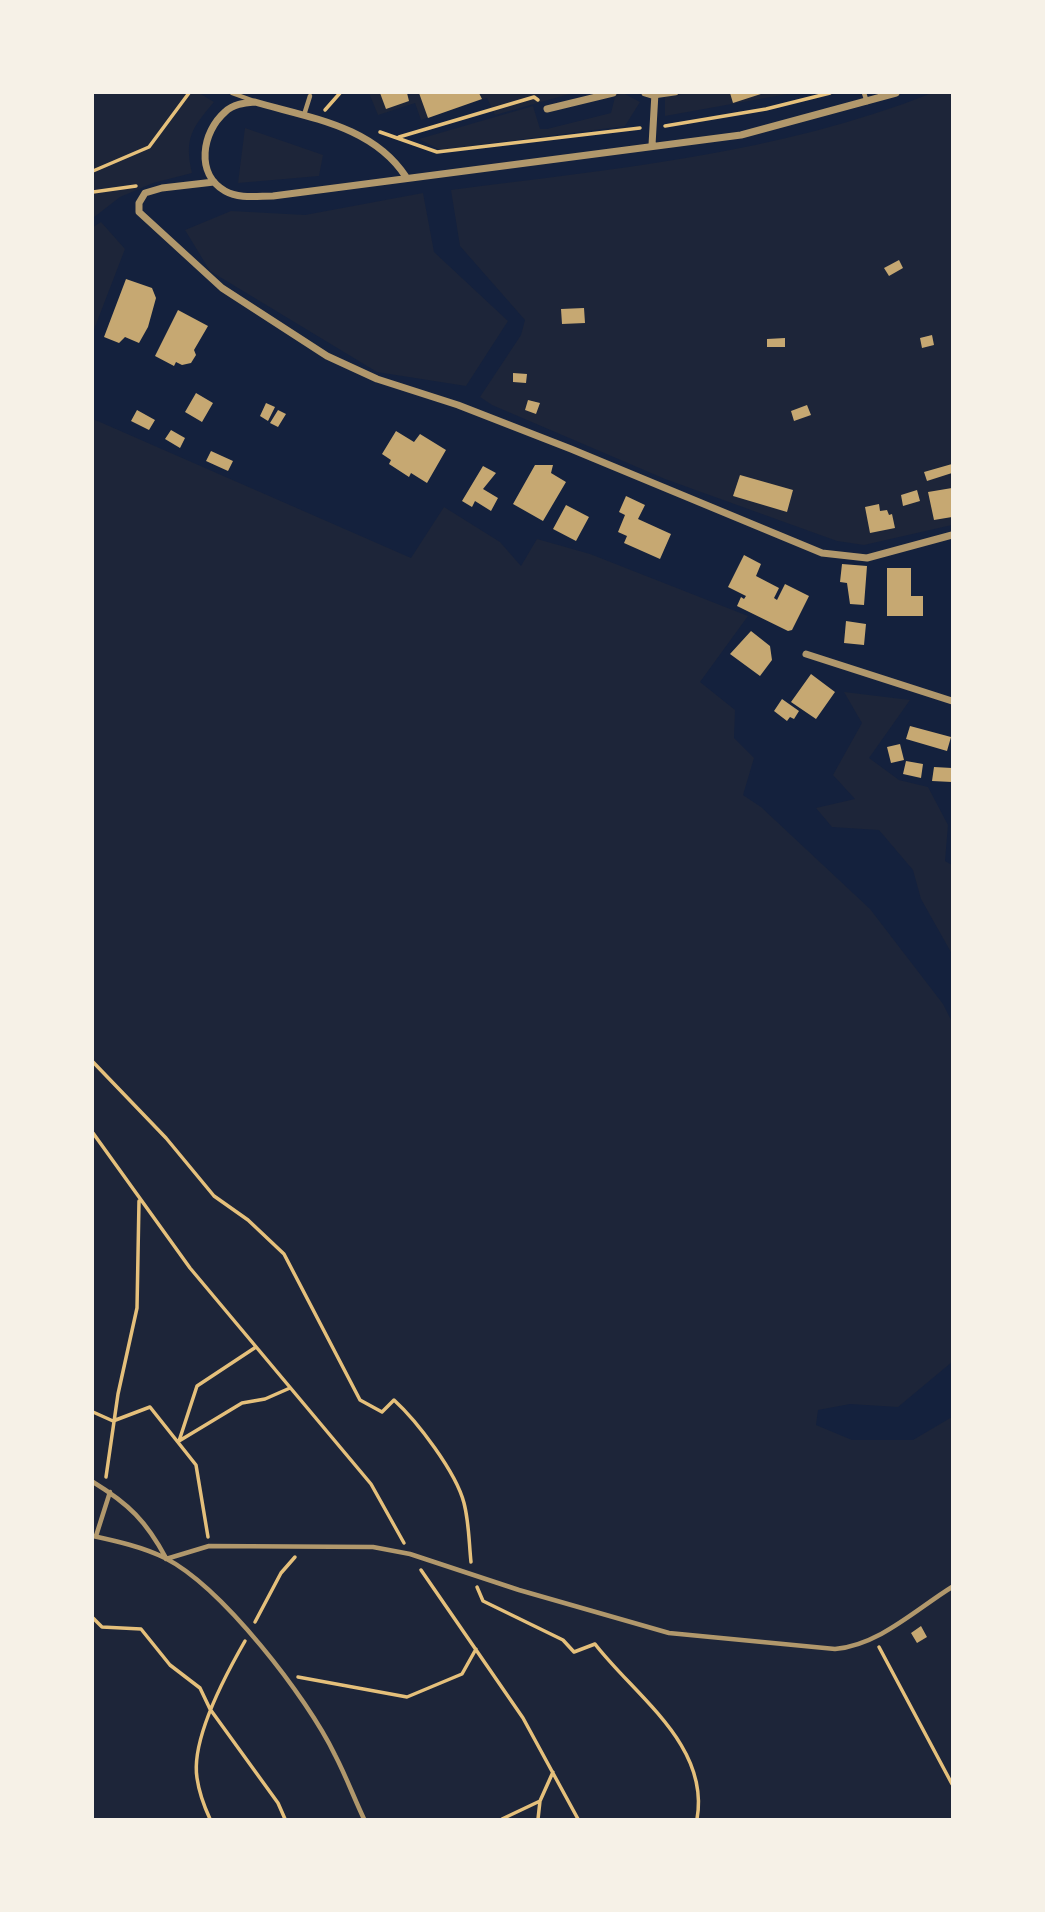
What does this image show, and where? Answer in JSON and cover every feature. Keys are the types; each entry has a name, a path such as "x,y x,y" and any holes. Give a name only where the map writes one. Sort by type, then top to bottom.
{"street":[{"path":"547,109 613,93"},
{"path":"645,93 655,94 652,145"},
{"path":"406,177 394,157 364,135 255,102 237,104 225,111 210,131 205,148 206,168 214,182 227,192 241,196 273,196 741,135 868,103 897,93"},
{"path":"214,182 162,188 145,193 139,203 144,219 222,288 327,356 377,379 458,405 822,552 867,558 952,535"},
{"path":"806,654 952,701"}],"lane":[{"path":"232,93 255,102"},
{"path":"655,94 676,93"},
{"path":"864,93 868,103"},
{"path":"304,116 310,96"},
{"path":"93,1482 135,1511 150,1528 166,1559"},
{"path":"110,1493 94,1536 166,1559 214,1597 282,1674 335,1753 364,1819"},
{"path":"166,1559 209,1546 306,1544 373,1547 410,1554 473,1576 669,1633 835,1649 855,1647 874,1638 952,1587"}],"path":[{"path":"93,171 149,147 189,93"},
{"path":"335,116 323,112 340,93"},
{"path":"372,129 437,152 653,126 682,125 830,93"},
{"path":"396,137 534,97 547,109"},
{"path":"93,192 139,186 145,193"},
{"path":"93,1062 156,1128 214,1196 248,1220 284,1254 360,1400 382,1412 394,1400 406,1410 449,1471 464,1501 473,1576 483,1601 563,1640 574,1652 596,1644 675,1731 692,1772 699,1804 696,1819"},
{"path":"93,1133 190,1268 371,1485 410,1554 523,1718 577,1819"},
{"path":"110,1493 104,1472 137,1308 138,1199"},
{"path":"179,1441 197,1385 256,1347"},
{"path":"179,1441 242,1402 265,1399 290,1388"},
{"path":"93,1412 113,1421 150,1408 179,1441 196,1465 209,1546"},
{"path":"210,1819 196,1775 210,1709 218,1689 281,1573 306,1544"},
{"path":"93,1618 102,1627 141,1629 170,1665 200,1688 210,1709 278,1803 285,1819"},
{"path":"874,1638 952,1784"},
{"path":"282,1674 407,1697 462,1674 476,1649"},
{"path":"538,1819 540,1801 553,1772"},
{"path":"502,1819 540,1801"}],"shaded area":[{"path":"93,93 199,93 214,102 192,134 189,151 192,173 153,183 120,197 93,218"},
{"path":"369,93 573,93 495,115 487,98 421,120 415,103 378,115"},
{"path":"616,93 623,93 640,102 625,126 440,150 419,139 533,106 540,129 547,129 611,113"},
{"path":"665,93 793,93 665,116"},
{"path":"932,93 952,93 952,525 864,545 837,541 665,479 492,405 480,397 521,335 525,320 460,246 451,190 634,166 755,145 874,114"},
{"path":"245,128 323,155 319,176 238,183"},
{"path":"423,193 434,252 508,321 466,386 377,372 210,271 185,230 231,211 305,215"},
{"path":"101,222 125,249 93,332 93,227"},
{"path":"93,419 411,558 444,507 500,542 521,566 537,539 590,554 748,616 700,682 735,710 734,738 754,758 743,795 761,807 870,909 943,1004 952,1022 952,1362 898,1407 850,1404 818,1410 816,1425 852,1440 913,1440 952,1417 952,1819 93,1819"},
{"path":"844,692 910,700 869,758 899,780 928,787 948,825 945,861 952,865 952,954 921,899 913,870 879,830 832,827 816,808 855,799 833,775 862,723"}],"building":[{"path":"380,93 407,93 409,101 386,109"},
{"path":"419,93 479,93 482,99 428,118"},
{"path":"730,93 764,93 733,103"},
{"path":"899,260 903,268 889,276 884,268"},
{"path":"126,279 152,288 156,298 148,327 139,343 125,337 119,343 104,337"},
{"path":"584,308 585,323 562,324 561,309"},
{"path":"178,310 208,326 194,350 196,355 191,363 182,365 176,362 174,366 155,356"},
{"path":"932,335 934,345 922,348 920,338"},
{"path":"785,338 785,347 767,347 767,339"},
{"path":"513,373 527,374 526,383 513,382"},
{"path":"196,393 213,403 202,422 185,412"},
{"path":"528,400 540,403 536,414 525,410"},
{"path":"266,403 275,407 268,421 260,416"},
{"path":"807,405 811,415 794,421 791,411"},
{"path":"137,410 155,420 149,430 131,421"},
{"path":"278,410 286,414 278,427 270,423"},
{"path":"171,430 185,438 180,448 165,439"},
{"path":"396,431 414,442 420,434 446,450 427,483 411,473 409,477 389,464 391,460 382,454"},
{"path":"211,451 233,461 228,471 206,461"},
{"path":"952,464 952,473 927,481 924,472"},
{"path":"535,465 553,465 551,473 566,482 543,521 513,504"},
{"path":"483,466 496,473 483,489 498,498 491,511 475,501 472,507 462,501"},
{"path":"740,475 793,490 787,512 733,496"},
{"path":"952,488 952,517 934,520 928,492"},
{"path":"917,490 920,501 903,506 901,495"},
{"path":"626,496 645,505 638,519 671,534 660,559 624,543 627,536 618,532 625,515 619,512"},
{"path":"879,504 880,511 887,510 889,515 892,514 895,528 870,533 865,507"},
{"path":"566,505 589,517 576,541 553,529"},
{"path":"744,555 761,564 756,576 779,588 774,598 777,600 785,584 809,596 792,630 788,631 737,606 741,597 744,599 746,596 728,587"},
{"path":"842,564 867,566 864,605 850,604 847,583 840,582"},
{"path":"887,568 911,568 911,596 923,596 923,616 887,616"},
{"path":"846,621 866,624 864,645 844,643"},
{"path":"751,631 770,646 772,660 760,676 730,654"},
{"path":"811,674 835,692 816,719 791,702"},
{"path":"782,699 799,711 794,719 790,717 787,721 774,711"},
{"path":"910,726 951,737 947,751 906,739"},
{"path":"900,744 904,760 891,763 887,747"},
{"path":"906,761 923,764 921,778 903,774"},
{"path":"934,767 952,768 952,782 932,781"},
{"path":"921,1626 927,1637 917,1643 911,1633"}]}
